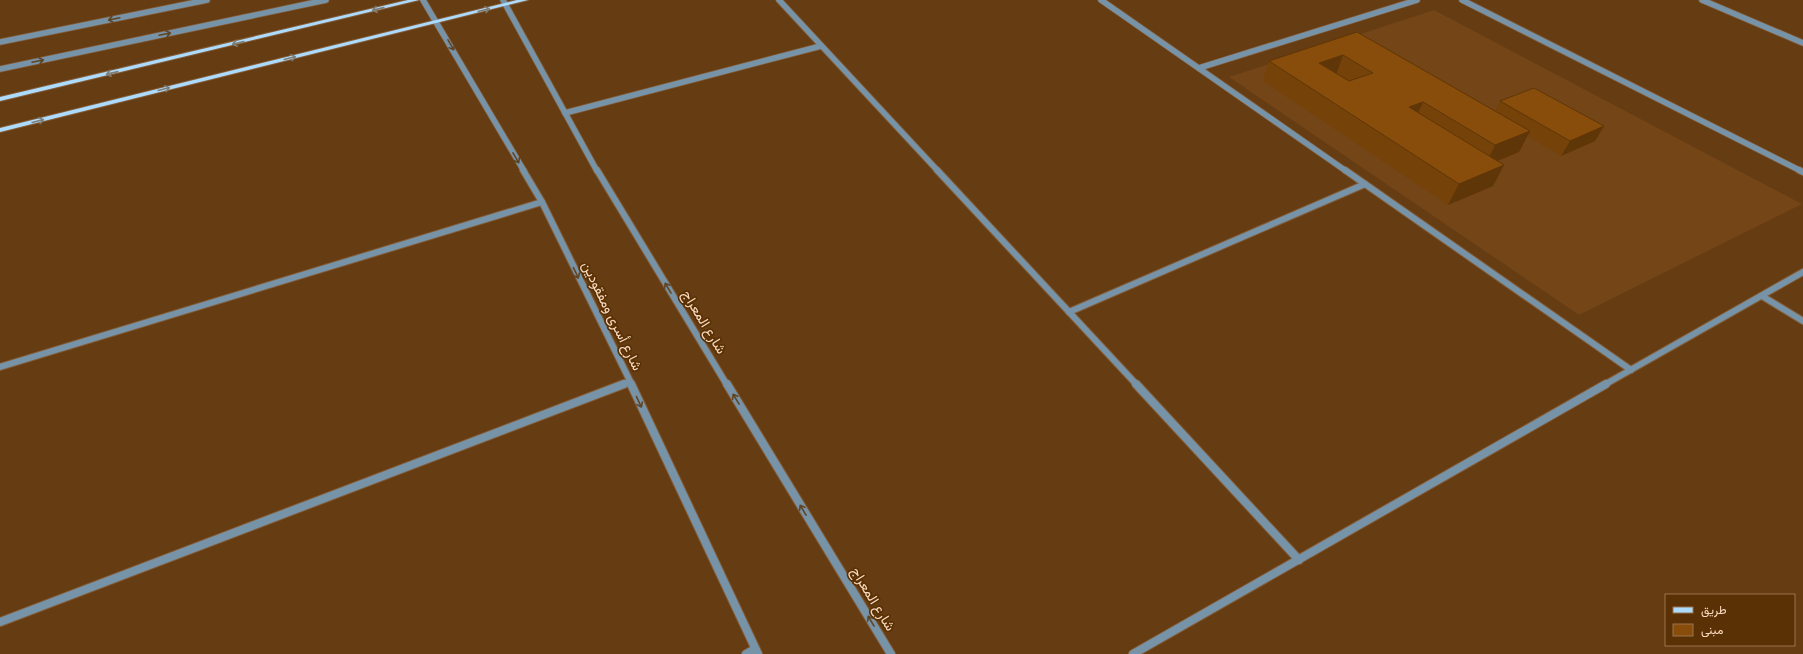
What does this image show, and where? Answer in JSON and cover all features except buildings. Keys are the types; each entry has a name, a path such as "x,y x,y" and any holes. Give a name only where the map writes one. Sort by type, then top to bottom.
{"main road":[{"path":"0,99 416,0"},
{"path":"0,130 437,22 504,2 525,0"}],"street":[{"path":"0,42 207,0"},
{"path":"0,69 326,0"},
{"name":"شارع أسرى ومفقودين","path":"423,0 542,202 630,382 757,652"},
{"path":"779,0 1299,560"},
{"path":"1101,0 1631,370"},
{"path":"1199,68 1417,0"},
{"path":"1462,0 1803,172"},
{"path":"1702,0 1803,43"},
{"name":"شارع المعراج","path":"504,2 604,183 891,654"},
{"path":"565,113 821,46"},
{"path":"1069,312 1365,184"},
{"path":"0,367 542,202"},
{"path":"1133,654 1803,272"},
{"path":"1762,296 1803,320"},
{"path":"0,622 630,382"},
{"path":"746,654 757,652"}],"shaded area":[{"path":"1434,10 1802,204 1579,315 1229,77"}]}
